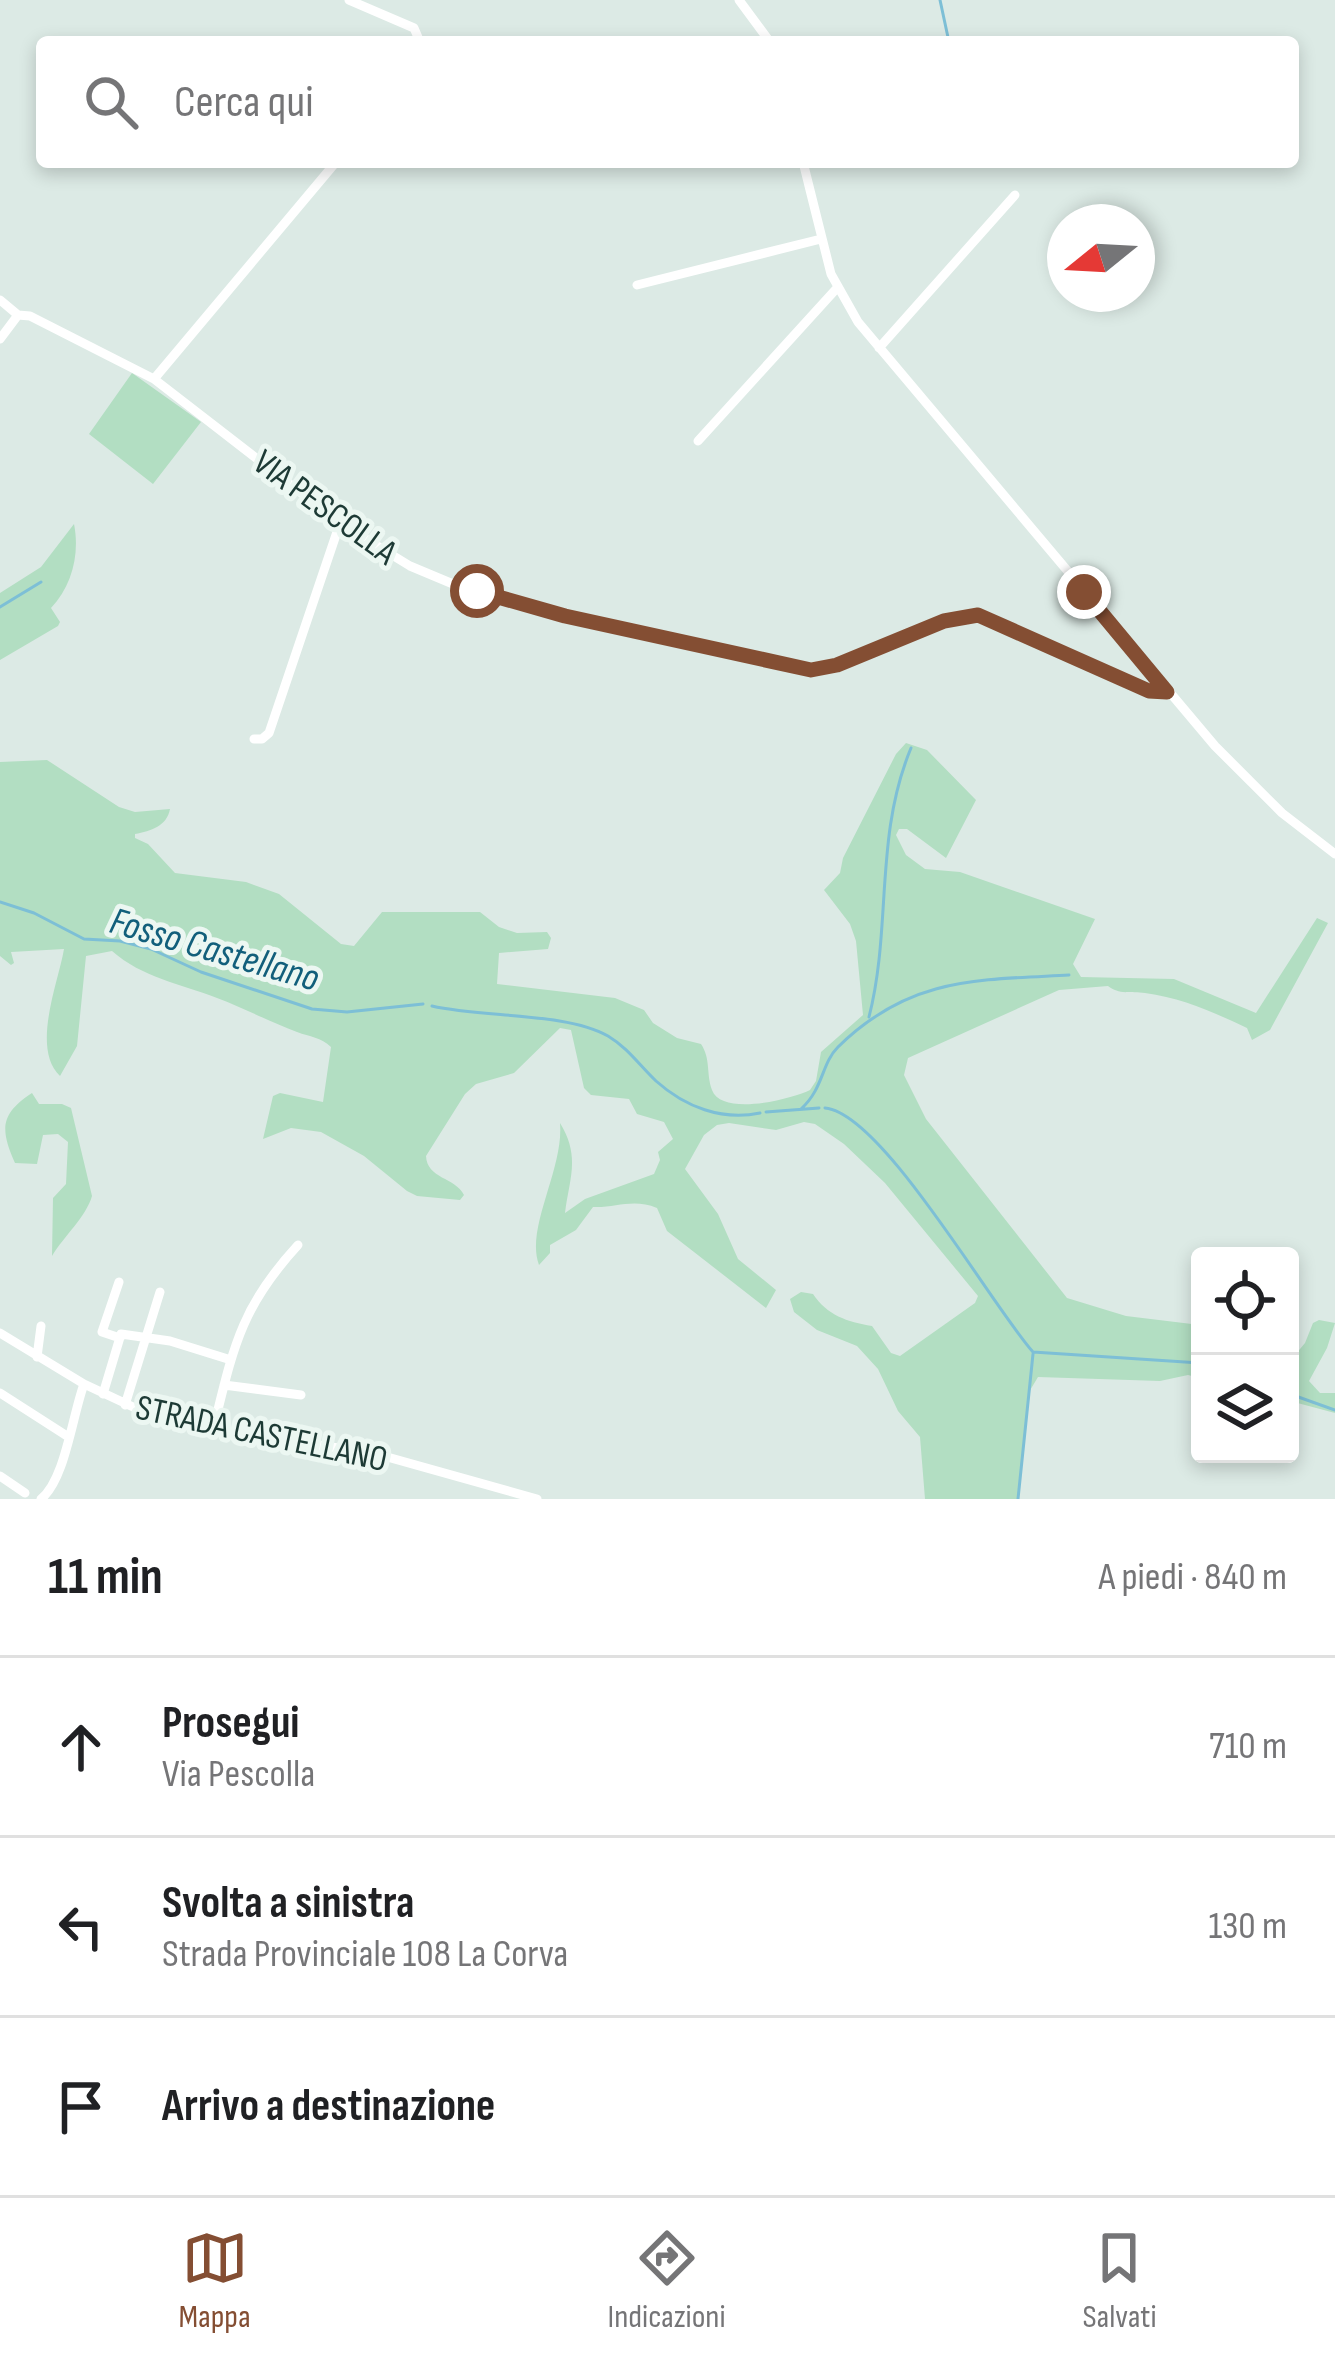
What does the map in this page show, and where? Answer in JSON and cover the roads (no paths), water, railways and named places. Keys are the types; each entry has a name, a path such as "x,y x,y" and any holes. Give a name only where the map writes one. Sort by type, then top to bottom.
{"street":[{"path":"349,0 414,28 417,36"},
{"path":"739,0 763,36"},
{"path":"154,379 331,168"},
{"path":"804,168 837,288 879,348 1167,692 1282,813 1335,854"},
{"path":"879,348 1015,195"},
{"path":"637,285 821,239"},
{"path":"698,441 837,288"},
{"name":"VIA PESCOLLA","path":"0,301 18,315 30,316 154,379 340,523 387,554 453,584 565,616 798,669 825,669 944,621 978,615 1149,691 1167,692"},
{"path":"0,339 18,315"},
{"path":"254,739 262,740 269,733 340,523"},
{"path":"213,1430 241,1326 258,1292 298,1245"},
{"path":"118,1282 102,1332 119,1338"},
{"path":"124,1405 160,1292"},
{"path":"37,1357 41,1326"},
{"name":"STRADA CASTELLANO","path":"0,1333 124,1405 213,1430 373,1453 537,1499"},
{"path":"103,1394 121,1334 170,1341 231,1360"},
{"path":"41,1499 57,1482 84,1384"},
{"path":"224,1385 301,1396"},
{"path":"0,1394 67,1436"},
{"path":"0,1477 25,1492"}],"waterway":[{"path":"940,0 948,36"},
{"name":"Fosso Castellano","path":"0,607 41,582"},
{"name":"Fosso Castellano","path":"869,1017 892,815 911,748"},
{"name":"Fosso Castellano","path":"0,902 34,913 84,939 151,949 201,972 312,1009 347,1012 423,1004"},
{"name":"Fosso Castellano","path":"801,1109 838,1047 891,1007 945,987 1069,975"},
{"name":"Fosso Castellano","path":"432,1006 590,1028 615,1041 656,1081 692,1105 732,1115 760,1113"},
{"name":"Fosso Castellano","path":"766,1112 819,1108"},
{"name":"Fosso Castellano","path":"825,1108 849,1118 905,1175 1033,1352 1191,1362"},
{"name":"Fosso Castellano","path":"1018,1499 1033,1354"},
{"name":"Fosso Castellano","path":"1299,1397 1335,1410"}]}
